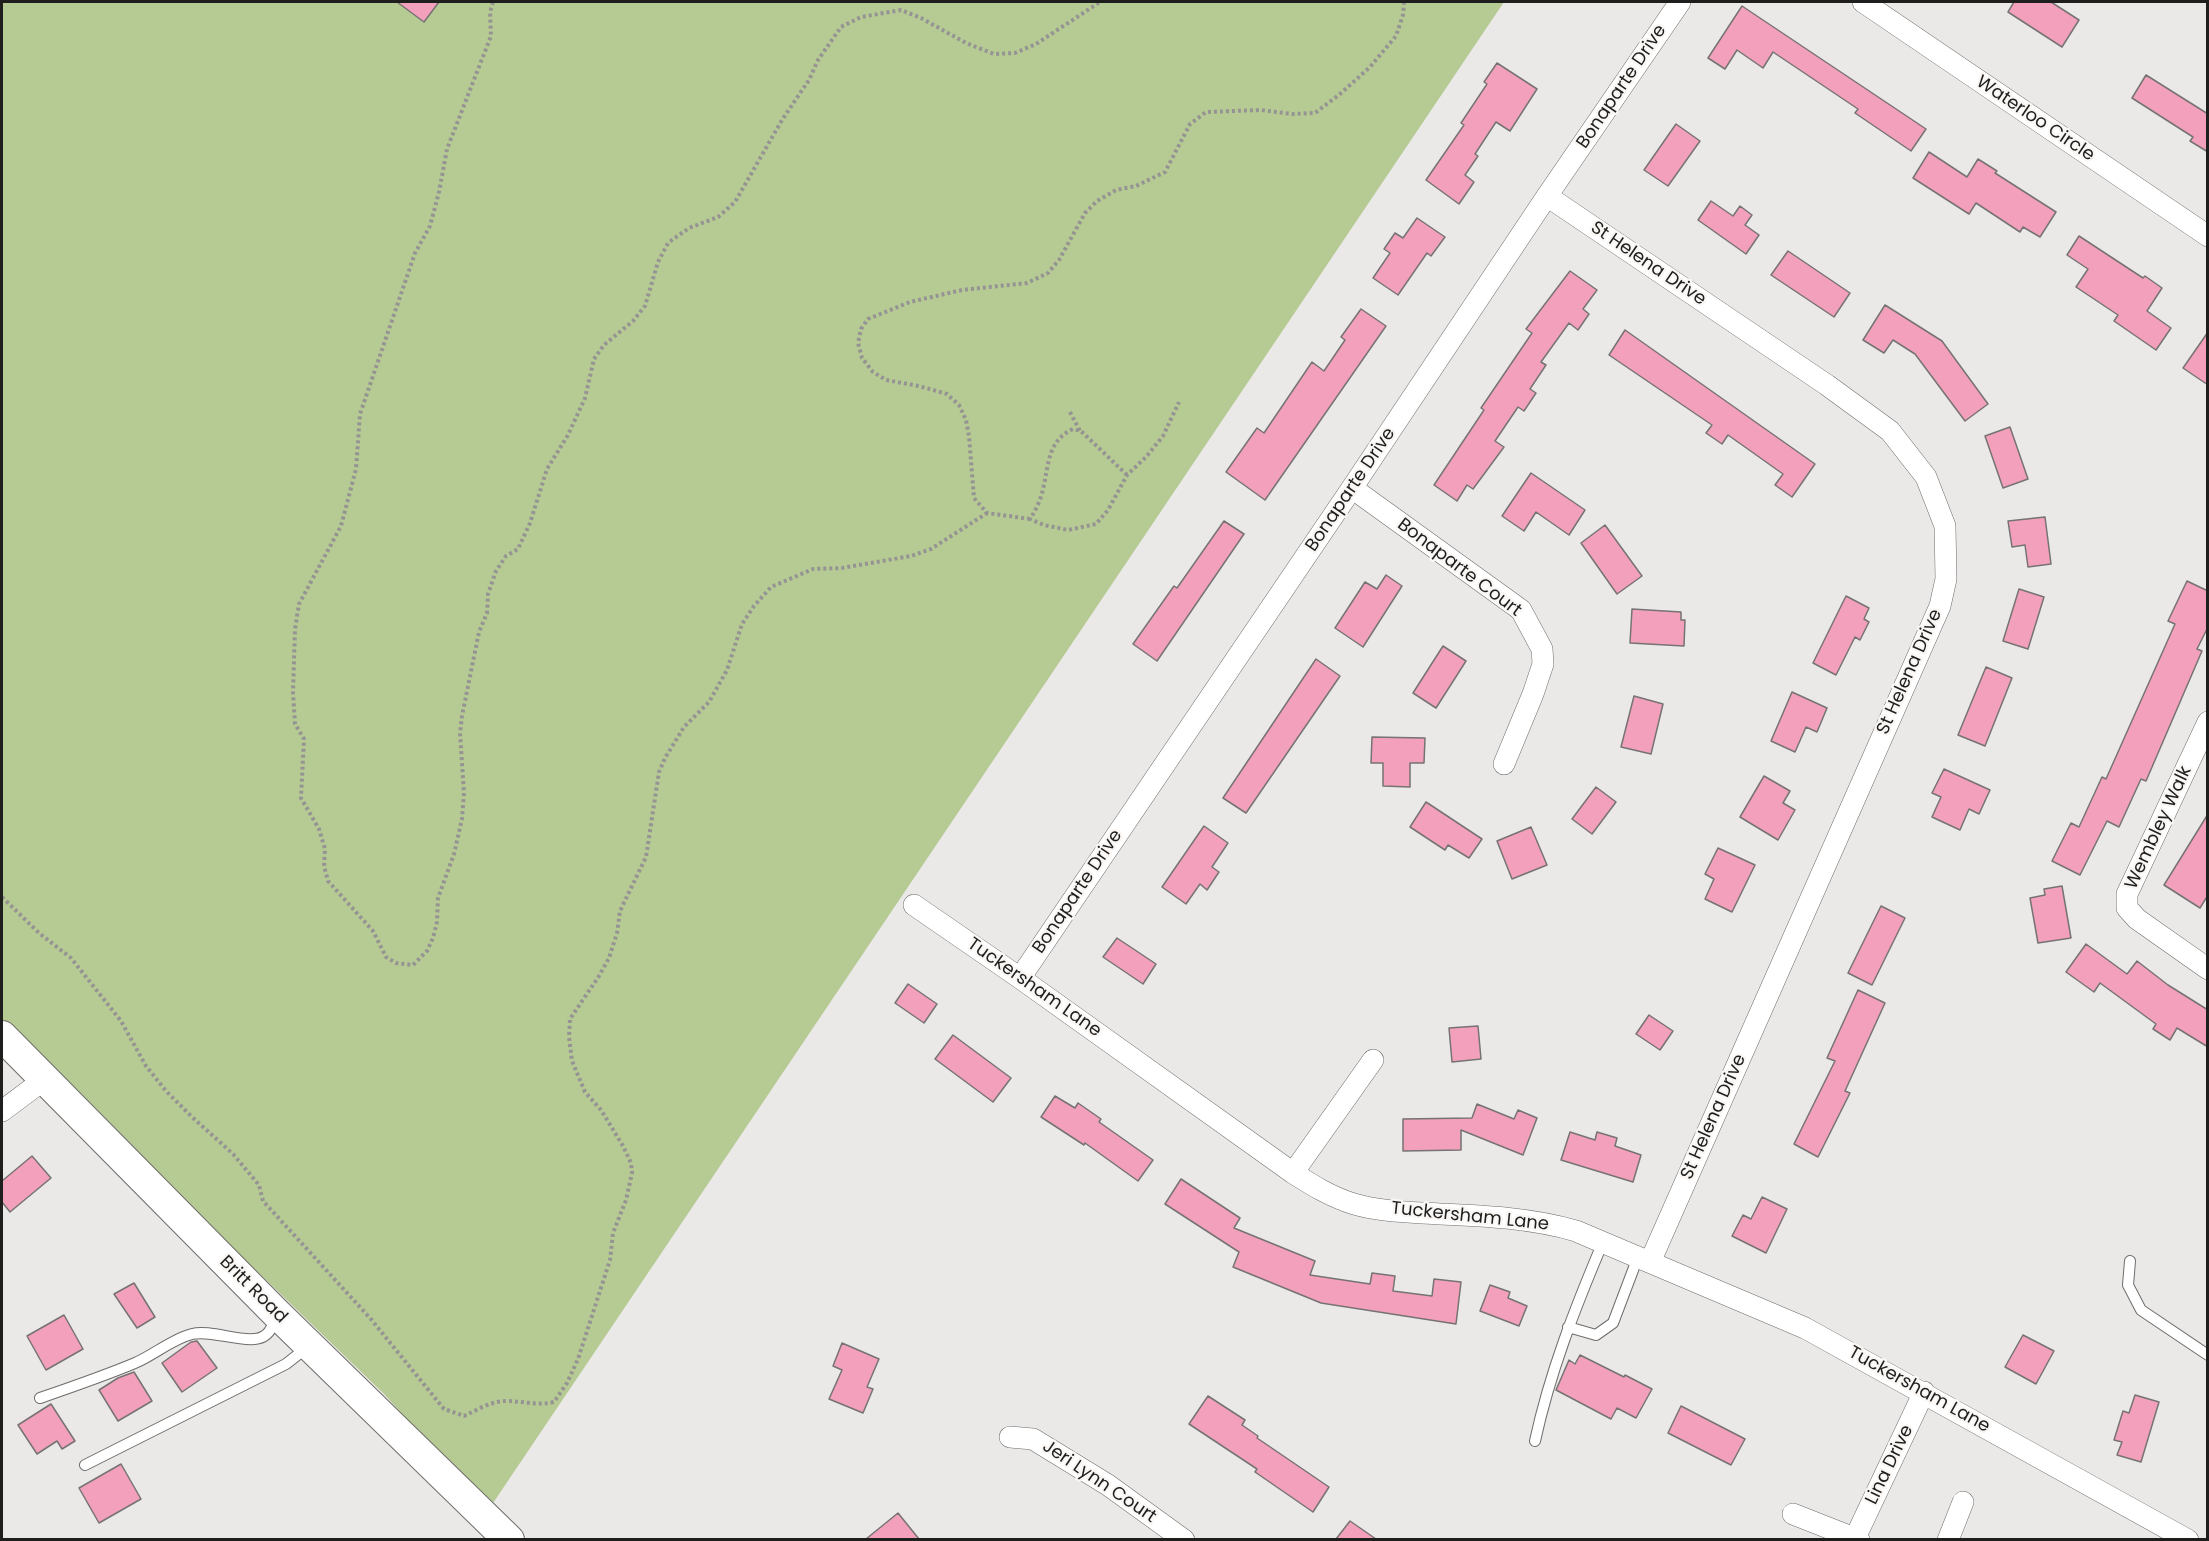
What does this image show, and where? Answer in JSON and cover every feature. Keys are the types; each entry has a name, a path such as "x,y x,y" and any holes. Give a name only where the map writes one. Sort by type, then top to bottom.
{"street":[{"name":"Bonaparte Drive","path":"1020,978 1680,2"},
{"name":"Waterloo Circle","path":"1863,2 2208,236"},
{"name":"St Helena Drive","path":"1547,196 1890,431 1926,477 1945,526 1946,579 1940,606 1644,1259"},
{"name":"Bonaparte Court","path":"1352,488 1521,610 1542,649 1542,664 1533,694 1504,764"},
{"name":"Wembley Walk","path":"2208,722 2127,894 2127,908 2137,920 2208,969"},
{"name":"Tuckersham Lane","path":"914,904 1323,1192 1354,1204 1405,1212 1483,1216 1550,1223 1603,1242 1804,1328 2188,1539"},
{"name":"Britt Road","path":"2,1036 309,1346 509,1539"},
{"path":"1293,1173 1373,1060"},
{"path":"2,1111 45,1079"},
{"name":"Lina Drive","path":"1857,1539 1924,1392"},
{"name":"Jeri Lynn Court","path":"1010,1437 1033,1439 1108,1485 1181,1539"},
{"path":"1948,1539 1963,1502"},
{"path":"1792,1514 1857,1539"}],"lane":[{"path":"1535,1441 1545,1396 1568,1326 1603,1242"},
{"path":"1568,1326 1596,1335 1613,1323 1644,1259"},
{"path":"2130,1261 2128,1285 2141,1310 2208,1355"},
{"path":"40,1398 136,1362 192,1334 210,1332 258,1340 267,1337 273,1328 275,1312"},
{"path":"84,1465 286,1364 309,1346"}],"path":[{"path":"493,2 490,12 491,36 447,149 430,226 415,253 360,414 356,469 341,526 299,604 295,629 292,692 295,724 304,739 301,798 319,829 325,849 324,866 328,881 373,931 386,957 396,963 413,965 427,951 434,938 438,898 454,854 462,819 464,793 460,734 462,716 479,632 487,613 488,594 496,571 506,556 518,549 530,523 547,469 568,435 585,398 594,359 604,345 633,321 645,306 658,262 668,243 689,228 718,216 735,202 782,120 809,80 818,60 841,27 861,17 901,10 921,18 966,43 994,54 1015,53 1036,44 1100,2"},
{"path":"987,513 974,498 969,436 966,420 959,405 947,394 919,386 886,381 873,372 862,358 858,343 861,329 868,319 910,302 962,290 1027,283 1048,273 1059,260 1085,213 1097,201 1116,190 1136,186 1165,172 1190,124 1206,112 1261,110 1292,114 1315,113 1323,107 1370,67 1396,36 1403,15 1404,2"},
{"path":"2,897 39,933 71,958 121,1021 146,1066 166,1091 233,1154 259,1185 263,1201 370,1318 444,1409 465,1416 490,1403 504,1400 544,1404 554,1402 567,1383 578,1359 610,1260 613,1233 626,1200 632,1173 632,1163 623,1146 602,1110 585,1092 572,1061 569,1037 570,1019 609,958 617,933 620,911 646,857 659,772 665,758 684,727 709,702 727,670 742,624 771,587 813,569 842,568 910,556 931,549 987,513 1030,519 1044,525 1068,530 1096,524 1127,475 1146,457 1162,436 1179,402"},
{"path":"1070,412 1081,431 1127,475"},
{"path":"1030,519 1044,488 1045,474 1055,443 1062,434 1072,429 1081,431"}],"green space":[{"path":"2,2 1504,2 489,1509 384,1394 2,1025"}],"building":[{"path":"397,2 439,2 424,22"},
{"path":"2014,2 2051,2 2079,20 2062,47 2008,12"},
{"path":"1742,6 1926,129 1911,151 1855,113 1858,109 1773,52 1763,68 1737,50 1725,69 1708,58"},
{"path":"1497,63 1537,89 1510,131 1496,122 1475,154 1478,156 1465,175 1474,182 1459,204 1426,180 1464,125 1461,123 1487,84 1484,82"},
{"path":"2146,75 2208,114 2208,152 2190,141 2193,137 2132,98"},
{"path":"1676,124 1700,141 1668,186 1644,170"},
{"path":"1929,152 1967,177 1978,159 1997,171 1995,173 2056,212 2040,237 2023,227 2020,232 1976,203 1969,214 1913,178"},
{"path":"1711,201 1733,216 1740,206 1752,215 1745,225 1759,235 1746,254 1698,220"},
{"path":"1417,218 1445,237 1431,256 1427,253 1398,295 1373,278 1390,253 1384,249 1395,233 1403,238"},
{"path":"2079,236 2162,288 2147,311 2171,328 2156,350 2114,321 2118,315 2076,287 2088,269 2067,255"},
{"path":"1788,251 1850,293 1834,317 1771,275"},
{"path":"1570,271 1597,290 1583,309 1589,314 1578,330 1569,323 1541,362 1546,365 1530,389 1536,393 1524,411 1518,407 1495,441 1504,447 1473,489 1467,485 1457,501 1434,485 1484,410 1481,408 1532,333 1526,329"},
{"path":"1885,305 1942,341 1988,404 1965,421 1915,354 1893,340 1884,353 1863,340"},
{"path":"1361,309 1386,326 1265,500 1226,472 1257,428 1264,433 1312,362 1324,371 1345,340 1341,337"},
{"path":"1625,330 1815,464 1792,497 1775,485 1783,474 1728,435 1722,444 1706,433 1712,425 1609,355"},
{"path":"2208,332 2208,385 2183,368"},
{"path":"2010,427 2028,479 2003,488 1985,436"},
{"path":"1531,473 1585,510 1569,535 1536,512 1524,531 1502,516"},
{"path":"2045,517 2051,564 2028,567 2025,545 2012,547 2008,521"},
{"path":"1224,521 1244,534 1157,661 1133,644 1174,586 1177,588"},
{"path":"1605,525 1642,576 1617,594 1581,543"},
{"path":"1386,575 1402,586 1363,647 1335,628 1365,582 1377,589"},
{"path":"2187,581 2208,591 2208,627 2197,649 2202,651 2146,781 2141,779 2119,827 2107,821 2080,875 2052,861 2071,823 2079,827 2102,777 2106,779 2175,624 2168,621"},
{"path":"2019,589 2044,597 2028,649 2003,641"},
{"path":"1846,596 1869,608 1864,619 1869,622 1860,640 1855,637 1836,675 1813,663"},
{"path":"1632,609 1681,612 1681,620 1685,620 1684,646 1630,643"},
{"path":"1443,646 1466,661 1436,708 1413,693"},
{"path":"1316,659 1340,676 1246,813 1223,798"},
{"path":"1986,667 2012,678 1985,746 1958,735"},
{"path":"1792,692 1827,708 1817,732 1806,727 1795,752 1771,741"},
{"path":"1634,696 1663,704 1651,754 1621,747"},
{"path":"1372,737 1425,738 1424,763 1410,763 1410,787 1383,786 1383,763 1371,763"},
{"path":"1944,769 1990,790 1979,814 1969,809 1960,830 1932,817 1941,797 1932,793"},
{"path":"1764,776 1790,791 1783,803 1795,810 1778,840 1740,817"},
{"path":"1596,787 1616,802 1592,834 1572,819"},
{"path":"1426,802 1482,839 1469,858 1448,845 1445,850 1410,827"},
{"path":"2208,814 2208,895 2200,908 2164,885"},
{"path":"1204,826 1228,843 1212,867 1219,872 1207,890 1200,884 1186,904 1162,887"},
{"path":"1531,827 1547,865 1512,879 1497,841"},
{"path":"1718,848 1755,865 1732,912 1705,899 1714,879 1705,874"},
{"path":"2062,886 2071,938 2038,943 2030,898 2045,895 2044,889"},
{"path":"1881,906 1905,918 1872,985 1848,973"},
{"path":"1117,938 1156,964 1143,984 1103,957"},
{"path":"2086,944 2127,974 2137,961 2168,985 2208,1010 2208,1047 2177,1028 2170,1040 2153,1029 2156,1024 2100,983 2094,992 2066,972"},
{"path":"908,984 937,1004 924,1023 895,1003"},
{"path":"1858,990 1885,1003 1845,1091 1850,1093 1818,1157 1794,1144 1835,1061 1827,1058"},
{"path":"1649,1015 1673,1031 1660,1050 1636,1034"},
{"path":"1478,1026 1481,1059 1452,1062 1449,1028"},
{"path":"953,1035 1011,1078 993,1102 935,1059"},
{"path":"1055,1096 1075,1108 1078,1103 1101,1119 1099,1122 1153,1160 1138,1181 1085,1143 1084,1145 1041,1117"},
{"path":"1477,1104 1514,1119 1518,1110 1537,1118 1523,1155 1461,1130 1461,1150 1403,1151 1403,1119 1472,1118"},
{"path":"1570,1132 1595,1140 1597,1132 1617,1138 1615,1146 1641,1155 1633,1182 1561,1160"},
{"path":"32,1156 51,1178 10,1212 2,1202 2,1181"},
{"path":"1181,1179 1240,1218 1234,1228 1315,1261 1310,1275 1370,1284 1372,1273 1395,1276 1393,1291 1432,1296 1434,1279 1461,1282 1456,1324 1321,1303 1233,1267 1239,1252 1165,1204"},
{"path":"1762,1197 1787,1209 1766,1253 1732,1236 1743,1215 1751,1219"},
{"path":"134,1283 155,1317 137,1328 114,1294"},
{"path":"1490,1285 1510,1292 1508,1298 1527,1306 1519,1326 1480,1311"},
{"path":"64,1315 83,1349 46,1370 27,1336"},
{"path":"2023,1335 2054,1351 2036,1384 2005,1367"},
{"path":"197,1341 217,1368 182,1392 162,1363 191,1342"},
{"path":"842,1343 879,1359 867,1387 873,1389 863,1413 829,1399 842,1370 833,1366"},
{"path":"1580,1355 1652,1389 1636,1418 1617,1408 1611,1419 1556,1390 1569,1360 1575,1364"},
{"path":"134,1372 152,1401 118,1421 99,1390 118,1378"},
{"path":"2135,1395 2159,1402 2141,1462 2117,1455 2122,1442 2114,1440 2123,1411 2129,1413"},
{"path":"1208,1396 1245,1420 1242,1425 1258,1436 1257,1438 1329,1487 1313,1512 1255,1472 1257,1469 1189,1424"},
{"path":"51,1404 75,1441 62,1449 57,1441 37,1454 18,1425"},
{"path":"1681,1406 1745,1439 1731,1465 1668,1433"},
{"path":"121,1464 141,1499 99,1523 79,1488"},
{"path":"898,1513 919,1539 866,1539"},
{"path":"1350,1521 1376,1539 1336,1539"}]}
